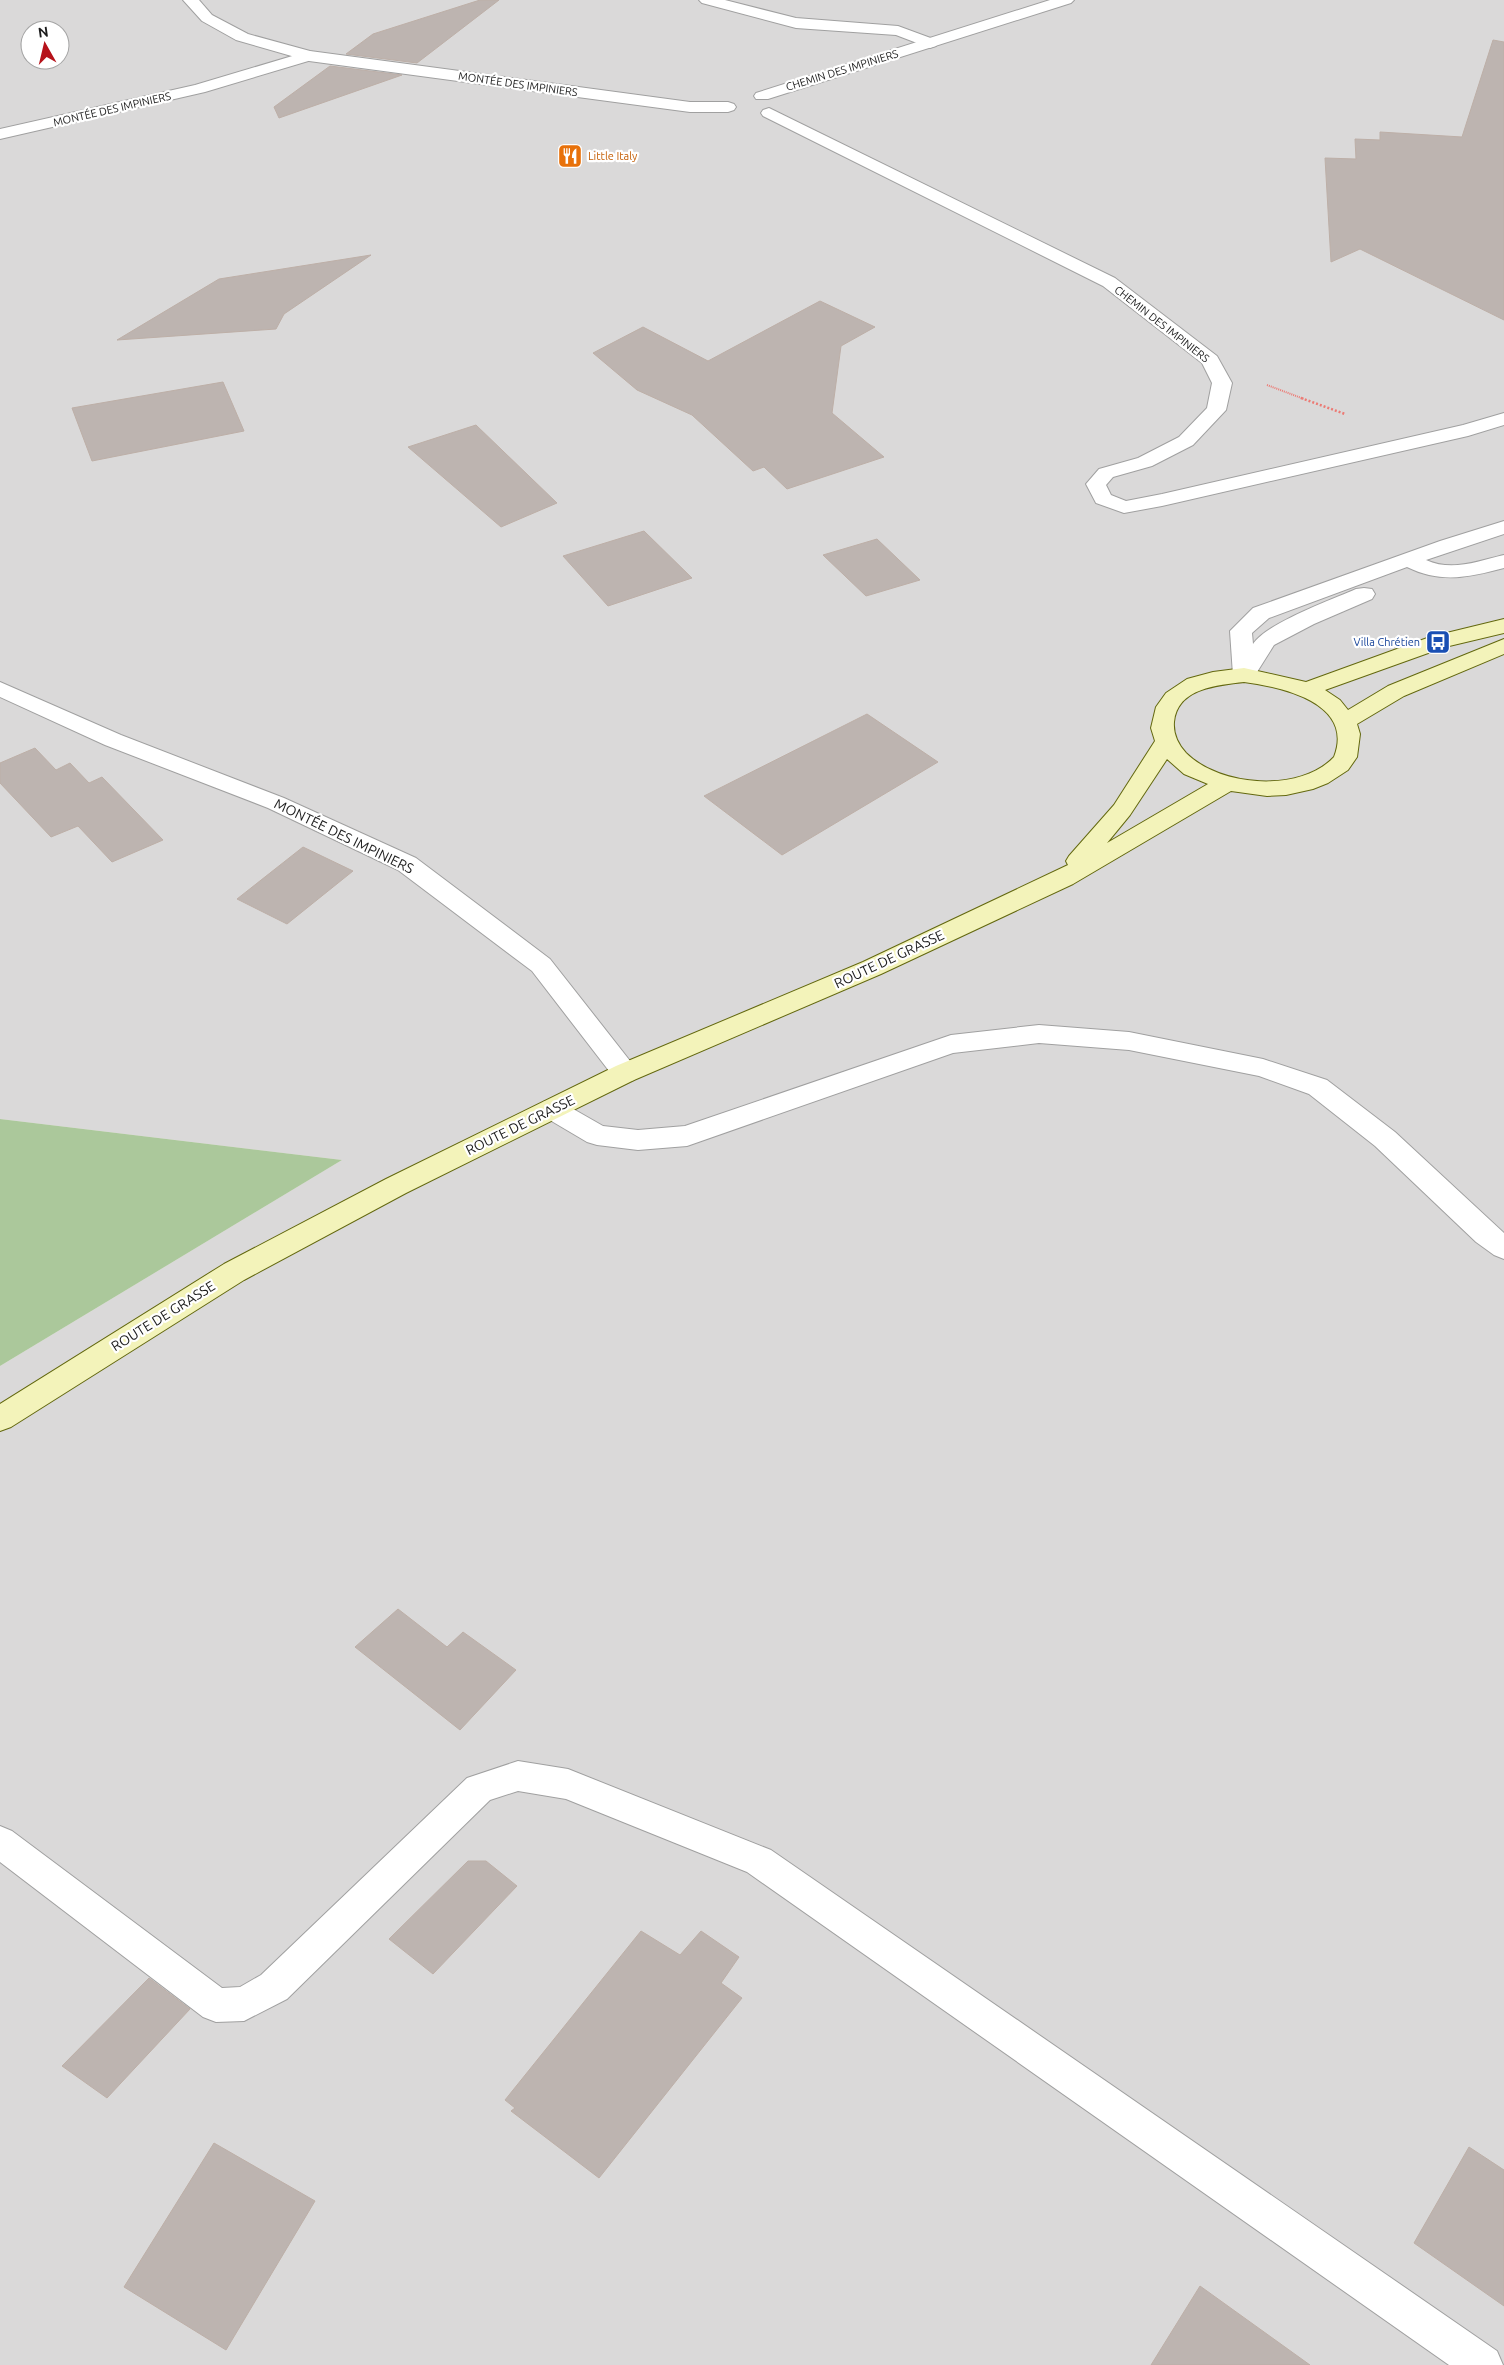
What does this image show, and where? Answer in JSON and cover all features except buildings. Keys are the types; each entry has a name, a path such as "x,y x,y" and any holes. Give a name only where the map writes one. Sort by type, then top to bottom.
{"main road":[{"path":"1307,689 1438,642 1504,626"},
{"path":"1345,721 1396,691 1504,646"},
{"path":"1244,676 1287,682 1307,689 1330,703 1345,721 1350,738 1347,755 1334,770 1320,778 1286,788 1257,788 1227,783 1201,773 1180,759 1166,742 1162,726 1165,709 1176,696 1194,684 1217,678 1244,676"},
{"name":"ROUTE DE GRASSE","path":"1064,878 1122,810 1166,742"},
{"name":"ROUTE DE GRASSE","path":"0,1419 234,1272 396,1186 626,1073 872,968 1064,878 1227,783"}],"street":[{"name":"MONTÉE DES IMPINIERS","path":"191,0 207,18 242,37 309,56 690,107 762,96"},
{"path":"707,0 796,23 898,31 930,43"},
{"name":"CHEMIN DES IMPINIERS","path":"762,96 1066,0"},
{"name":"MONTÉE DES IMPINIERS","path":"0,134 199,89 309,56"},
{"path":"737,100 730,110 746,116 769,113 775,110 776,103 762,96"},
{"name":"CHEMIN DES IMPINIERS","path":"769,113 1109,282 1210,360 1222,383 1216,410 1186,441 1144,462 1106,473 1096,484 1103,499 1124,507 1162,500 1504,420"},
{"path":"1244,676 1266,641 1306,619 1372,590 1408,559 1504,527"},
{"path":"1408,559 1426,569 1442,573 1461,573 1504,561"},
{"name":"MONTÉE DES IMPINIERS","path":"0,688 113,740 276,803 407,864 541,965 626,1073"},
{"path":"552,1109 597,1135 638,1140 687,1136 951,1044 1039,1034 1129,1041 1263,1068 1318,1087 1385,1139 1486,1235 1504,1248"},
{"path":"0,1842 216,2005 244,2004 274,1987 479,1789 518,1776 568,1784 759,1861 1483,2365"}],"shaded area":[{"path":"0,0 1504,0 1504,2365 0,2365 0,1366 342,1160 0,1119"}],"green space":[{"path":"0,1119 342,1160 0,1366"}],"place":[{"name":"Little Italy","path":"570,156"},
{"name":"Villa Chrétien","path":"1438,642"}]}
